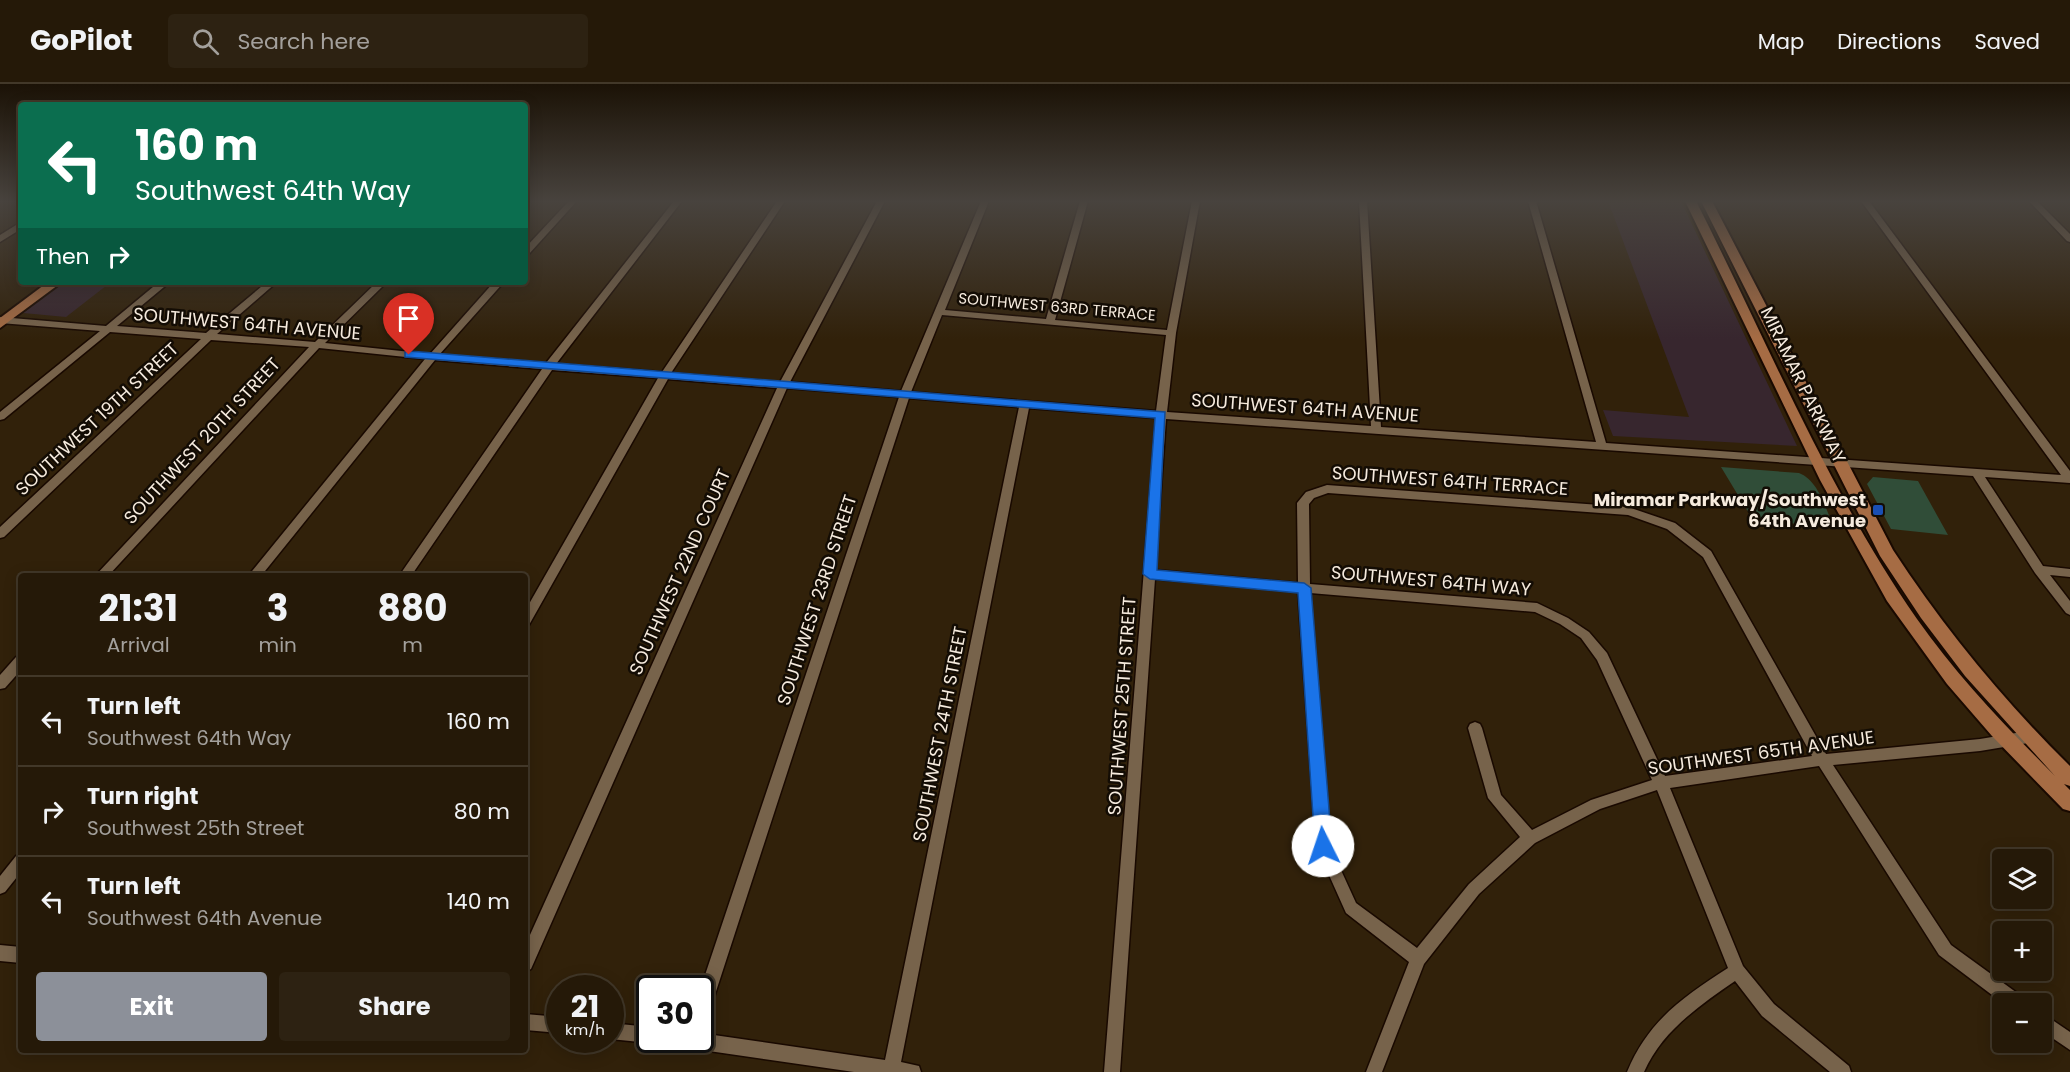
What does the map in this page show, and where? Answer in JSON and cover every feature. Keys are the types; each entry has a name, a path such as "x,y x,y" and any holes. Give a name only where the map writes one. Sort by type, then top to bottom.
{"main road":[{"name":"MIRAMAR PARKWAY","path":"1713,247 1818,462 1864,550 1893,598 1922,640 2006,740 2070,803"},
{"name":"MIRAMAR PARKWAY","path":"1730,247 1886,552 1915,598 1944,640 2028,737 2070,778"},
{"path":"1,318 36,285"},
{"path":"1,318 51,285"},
{"path":"1734,288 1748,297 1758,315 1771,327"}],"street":[{"path":"407,573 549,366 642,247"},
{"path":"528,617 665,375 750,247"},
{"name":"SOUTHWEST 22ND COURT","path":"528,957 784,384 857,247"},
{"name":"SOUTHWEST 23RD STREET","path":"713,975 904,394 966,247"},
{"path":"1050,321 1071,247"},
{"name":"SOUTHWEST 25TH STREET","path":"1112,1072 1161,415 1171,333 1187,247"},
{"path":"1366,247 1376,430"},
{"path":"1545,247 1602,446"},
{"path":"1899,247 2070,479"},
{"path":"0,417 161,285"},
{"name":"SOUTHWEST 19TH STREET","path":"0,534 209,336 268,285"},
{"name":"SOUTHWEST 20TH STREET","path":"104,573 317,345 379,285"},
{"path":"256,573 432,357 496,285"},
{"name":"SOUTHWEST 63RD TERRACE","path":"940,312 1171,333"},
{"name":"SOUTHWEST 64TH AVENUE","path":"1,318 432,357 1161,415 2070,479"},
{"name":"SOUTHWEST 24TH STREET","path":"891,1070 1025,404"},
{"path":"1977,472 2039,570 2070,610"},
{"name":"SOUTHWEST 64TH TERRACE","path":"1304,588 1303,503 1310,495 1327,489 1628,511 1659,519 1681,530 1707,554 1822,760 1945,950 2003,993"},
{"path":"2039,570 2070,573"},
{"name":"SOUTHWEST 64TH WAY","path":"1150,574 1537,608 1564,621 1585,636 1602,657 1661,783 1737,971 1768,1010 1843,1072"},
{"path":"1304,588 1323,846 1351,908 1418,959"},
{"path":"0,684 18,664"},
{"path":"1475,728 1494,798 1530,838"},
{"name":"SOUTHWEST 65TH AVENUE","path":"1374,1072 1418,959 1474,889 1530,838 1596,804 1661,783 1822,760 2028,737"},
{"path":"0,887 18,865"},
{"path":"0,953 18,955"},
{"path":"1635,1072 1639,1061 1672,1016 1737,971"},
{"path":"528,1022 546,1024"},
{"path":"2052,1028 2070,1042"},
{"path":"714,1043 913,1072"}],"shaded area":[{"path":"1625,247 1703,247 1797,446 1613,436 1603,410 1689,417"},
{"path":"61,285 107,285 66,317 23,313"}],"green space":[{"path":"1721,467 1799,473 1812,482 1834,527 1753,520"},
{"path":"1873,477 1918,481 1948,535 1891,529 1867,484"}],"place":[{"name":"Miramar Parkway/Southwest 64th Avenue","path":"1878,510"}],"route":[{"path":"409,355 1161,415 1150,574 1304,588 1323,846"}]}
